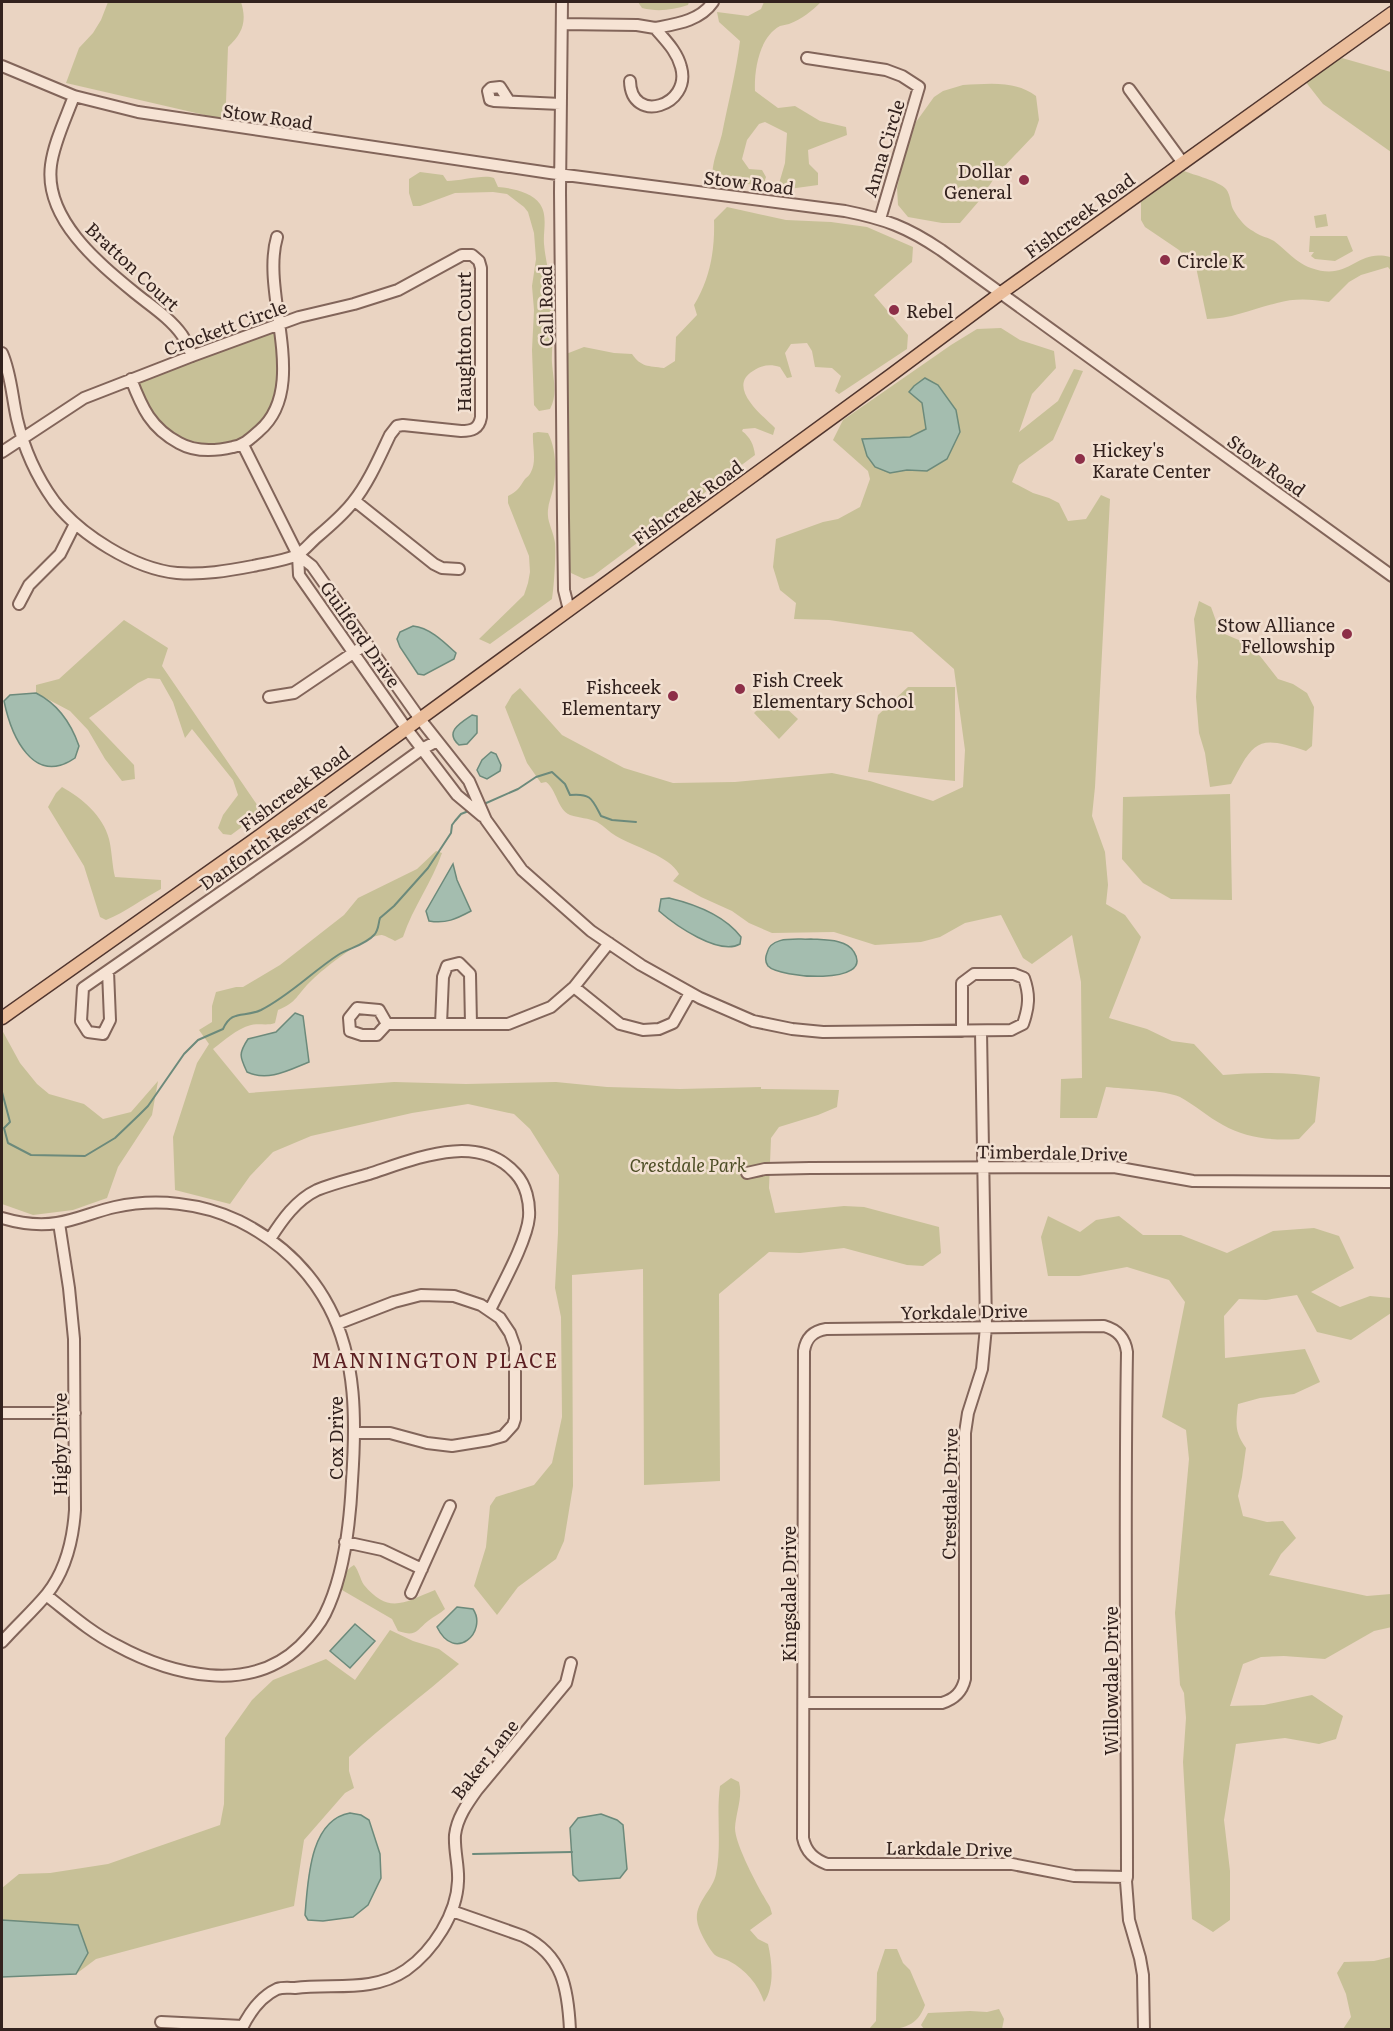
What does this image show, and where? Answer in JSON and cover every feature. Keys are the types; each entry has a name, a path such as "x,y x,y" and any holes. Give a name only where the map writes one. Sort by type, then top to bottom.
{"main road":[{"name":"Fishcreek Road","path":"2,1018 245,847 1001,293 1392,12"}],"street":[{"name":"Call Road","path":"562,2 562,518 564,590 569,609"},
{"path":"562,24 637,25 655,28 690,20 705,11 712,2"},
{"path":"630,81 633,98 647,106 668,102 680,87 682,74 677,57 655,28"},
{"name":"Anna Circle","path":"807,58 886,70 902,76 919,87 880,219"},
{"name":"Stow Road","path":"2,66 74,96 116,108 561,174 845,211 900,225 922,237 1001,293 1392,576"},
{"path":"509,101 500,87 491,88 488,91 490,100 494,101 561,104"},
{"path":"1129,88 1183,163"},
{"name":"Bratton Court","path":"74,96 51,167 50,187 57,211 68,228 102,264 163,315 183,336 192,356"},
{"path":"131,379 138,399 152,424 180,444 199,449 218,450 243,445 263,428 277,407 282,390 283,375 273,261 277,237"},
{"name":"Crockett Circle","path":"2,452 84,398 299,317 354,304 398,290 462,255 468,254"},
{"name":"Haughton Court","path":"355,501 397,426 471,431 480,424 481,268 476,258 468,254"},
{"path":"2,353 13,391 22,438 38,477 55,502 75,524 115,551 163,571 197,574 225,572 298,555 355,501 434,564 442,568 459,569"},
{"name":"Guilford Drive","path":"243,445 298,555 299,575 406,728 457,795 473,803 522,870 591,931 641,965 690,993 753,1021 792,1029 824,1032 962,1031"},
{"path":"19,604 29,585 59,555 75,524"},
{"name":"Guilford Drive","path":"298,555 312,566 420,719 469,781 473,803"},
{"path":"269,697 294,693 367,643"},
{"name":"Danforth Reserve","path":"108,971 110,1020 103,1034 88,1032 81,1021 83,988 299,838 422,749 437,741"},
{"path":"387,1024 508,1024 551,1007 574,987 609,943"},
{"path":"441,1024 445,972 447,966 459,963 470,974 471,1024"},
{"path":"974,974 1014,974 1024,978 1029,992 1029,1009 1023,1024 1011,1030 962,1031 962,983 974,974"},
{"path":"574,987 620,1024 643,1030 659,1029 673,1023 690,993"},
{"name":"Crestdale Drive","path":"804,1703 942,1703 953,1698 963,1686 965,1679 965,1433 968,1413 982,1369 986,1327 981,1031"},
{"path":"270,1239 283,1219 302,1198 316,1190 438,1154 463,1151 490,1155 503,1162 519,1178 526,1194 529,1211 524,1236 490,1310"},
{"name":"Timberdale Drive","path":"747,1173 776,1169 1114,1167 1193,1181 1392,1182"},
{"name":"Cox Drive","path":"2,1218 40,1224 59,1223 115,1207 149,1202 214,1212 236,1220 270,1239 306,1273 319,1290 337,1324 350,1366 354,1433 352,1488 337,1582 320,1623 310,1636 289,1655 267,1667 234,1676 208,1676 185,1672 115,1645 93,1632 46,1595"},
{"name":"Higby Drive","path":"2,1642 46,1595 64,1565 74,1531 75,1359 72,1316 59,1223"},
{"path":"337,1324 394,1302 421,1295 454,1296 490,1310 507,1327 515,1347 516,1412 509,1431 497,1438 452,1446 427,1443 390,1433 354,1433"},
{"name":"Yorkdale Drive","path":"811,1336 817,1331 826,1329 986,1327 1104,1326 1119,1333"},
{"name":"Willowdale Drive","path":"1119,1333 1125,1342 1127,1352 1127,1877 1129,1920 1143,1975 1144,2030"},
{"name":"Kingsdale Drive","path":"810,1853 803,1838 804,1351 806,1342 811,1336"},
{"path":"2,1413 75,1413"},
{"path":"411,1593 450,1506"},
{"path":"345,1542 382,1550 422,1569"},
{"name":"Baker Lane","path":"242,2028 254,2007 280,1988 362,1986 397,1976 428,1950 452,1911 457,1897 455,1835 464,1809 477,1790 566,1683 571,1664"},
{"name":"Larkdale Drive","path":"810,1853 815,1859 827,1864 1012,1864 1074,1876 1127,1877"},
{"path":"452,1911 523,1936 544,1949 555,1962 563,1978 569,2003 570,2030"},
{"path":"161,2022 242,2028"}],"green space":[{"path":"108,2 241,2 244,15 242,26 237,37 228,47 226,102 222,119 66,83 79,48 93,33"},
{"path":"638,2 689,2 688,5 682,7 659,10 642,8"},
{"path":"764,2 821,2 798,20 780,26 767,38 759,55 755,83 755,91 778,108 795,106 820,121 846,127 847,135 808,150 809,164 818,173 818,185 789,189 778,187 785,163 787,133 765,122 759,124 747,140 742,159 749,169 762,170 766,177 763,186 712,179 740,41 719,22 717,12 748,16 761,9"},
{"path":"1342,58 1391,72 1391,152 1323,104 1305,81"},
{"path":"963,85 1010,85 1036,96 1039,120 1034,135 997,174 979,201 960,223 942,223 908,217 898,205 897,188 906,150 916,122 934,97 943,91"},
{"path":"1184,171 1223,186 1228,191 1234,211 1250,230 1274,241 1305,266 1324,271 1335,271 1369,257 1378,255 1390,257 1391,250 1391,271 1388,267 1361,275 1349,282 1329,302 1290,300 1233,316 1207,319 1196,267 1179,250 1145,227 1141,220 1141,202"},
{"path":"420,172 443,175 447,181 494,178 498,187 532,196 540,204 544,213 544,244 554,304 552,357 554,392 550,409 539,411 534,405 532,286 536,259 534,233 528,212 507,194 493,192 455,193 420,206 413,206 409,193 409,179"},
{"path":"727,207 786,220 831,222 867,227 913,247 912,262 874,295 908,335 907,349 839,394 835,391 841,376 832,368 815,367 812,351 807,343 791,344 785,353 792,377 787,378 780,367 763,366 753,371 743,385 745,393 749,401 775,428 773,435 755,428 743,429 742,431 753,445 755,455 593,576 584,579 571,573 566,561 566,354 584,347 632,354 642,364 654,367 664,368 675,361 676,337 697,315 694,305 704,285 710,264 714,242 714,220"},
{"path":"1326,214 1328,226 1316,228 1314,216"},
{"path":"1310,236 1347,236 1353,251 1335,261 1315,259 1311,256 1314,252 1309,252"},
{"path":"278,325 283,375 263,428 218,450 166,435 131,379"},
{"path":"1001,328 1020,340 1054,351 1056,368 1032,394 1019,432 1058,401 1074,369 1083,371 1053,440 1019,465 1012,482 1059,503 1068,521 1086,519 1101,495 1110,499 1092,816 1105,852 1108,885 1106,904 1125,915 1141,937 1109,1018 1147,1029 1172,1041 1194,1044 1223,1075 1272,1073 1320,1077 1315,1122 1299,1139 1250,1136 1217,1122 1180,1097 1144,1090 1106,1087 1097,1118 1060,1118 1061,1079 1082,1078 1081,982 1072,935 1032,964 1023,958 1001,915 965,923 940,937 921,942 875,945 834,932 772,933 749,923 732,911 673,881 679,874 660,857 616,836 597,822 566,812 550,785 546,782 541,783 527,763 505,707 512,695 520,688 562,735 624,768 673,783 735,782 832,773 870,781 933,801 963,787 965,750 954,669 912,632 829,620 794,619 796,603 780,590 773,567 776,539 838,519 860,507 870,479 868,471 833,440 843,420 977,329"},
{"path":"533,433 548,433 555,460 554,482 548,512 555,543 552,599 490,644 479,639 524,595 528,583 529,556 508,503 508,496 518,489 531,473 534,463"},
{"path":"1199,601 1211,607 1220,632 1241,641 1260,656 1278,679 1293,684 1307,693 1314,707 1312,746 1306,751 1277,743 1259,745 1246,758 1231,784 1210,787 1205,753 1199,733 1196,697 1198,662 1194,619"},
{"path":"124,620 168,648 162,666 262,812 231,835 223,834 218,828 223,815 238,795 233,780 192,729 185,738 173,702 160,679 148,678 138,683 89,718 134,765 135,779 122,781 105,759 88,730 70,711 36,693 36,685 59,679"},
{"path":"908,687 955,687 955,781 868,772 878,715"},
{"path":"772,695 798,719 779,739 754,713"},
{"path":"62,787 84,802 102,823 109,839 115,877 161,880 161,889 113,917 106,920 100,917 84,866 48,807"},
{"path":"1230,794 1232,900 1171,899 1143,883 1122,859 1123,797"},
{"name":"Crestdale Park","path":"436,851 442,853 403,937 395,941 382,935 366,940 335,961 307,985 293,1001 278,1010 275,1023 254,1024 240,1029 213,1049 249,1093 394,1082 466,1084 556,1082 607,1087 680,1089 761,1087 761,1089 839,1090 837,1107 779,1127 771,1138 769,1188 775,1213 844,1206 864,1207 939,1227 941,1253 923,1266 907,1265 844,1248 800,1253 769,1252 719,1294 720,1481 644,1485 643,1269 572,1275 573,1486 564,1541 556,1559 518,1587 497,1615 474,1586 486,1547 490,1506 496,1497 534,1485 552,1463 562,1417 561,1317 555,1288 559,1175 530,1129 514,1114 468,1104 412,1113 311,1136 273,1152 250,1176 230,1204 175,1190 173,1137 197,1063 209,1044 199,1030 212,1022 212,1006 216,992 243,987 280,965 344,915 358,898 417,869"},
{"path":"2,1030 20,1063 37,1084 49,1094 84,1104 103,1119 131,1112 158,1081 152,1115 118,1167 107,1198 73,1210 33,1215 2,1204"},
{"path":"1048,1216 1080,1232 1096,1220 1119,1216 1143,1235 1181,1235 1227,1253 1273,1231 1314,1228 1339,1236 1354,1268 1311,1292 1340,1307 1370,1296 1391,1298 1391,1313 1351,1340 1317,1332 1297,1295 1266,1300 1239,1299 1224,1316 1225,1358 1305,1349 1320,1382 1294,1394 1260,1398 1238,1404 1237,1427 1239,1437 1246,1448 1238,1496 1243,1516 1267,1522 1283,1521 1296,1538 1281,1554 1269,1575 1367,1596 1391,1594 1392,1627 1374,1631 1325,1659 1261,1657 1243,1664 1230,1706 1264,1705 1312,1695 1343,1716 1336,1739 1319,1744 1285,1738 1236,1744 1224,1820 1230,1871 1230,1920 1213,1932 1192,1919 1183,1762 1186,1718 1184,1693 1180,1685 1175,1613 1189,1459 1186,1430 1162,1417 1185,1302 1169,1280 1127,1267 1079,1276 1048,1276 1041,1237"},
{"path":"354,1565 364,1585 381,1600 390,1603 406,1602 435,1590 445,1609 415,1632 398,1631 392,1619 342,1590 344,1575"},
{"path":"390,1630 413,1641 439,1649 459,1664 349,1757 349,1771 354,1788 345,1793 304,1840 294,1906 96,1959 76,1974 88,1953 2,1920 2,1888 19,1874 50,1873 108,1864 220,1825 224,1804 225,1738 252,1700 273,1680 326,1659 355,1680"},
{"path":"731,1778 739,1782 740,1788 736,1836 772,1914 750,1930 758,1939 768,1944 771,1982 764,2002 755,1983 746,1973 713,1953 701,1933 697,1920 701,1902 716,1874 719,1852 720,1786"},
{"path":"885,1949 897,1949 903,1963 910,1970 925,2005 916,2020 903,2027 869,2029 876,2021 877,1973"},
{"path":"1391,1957 1391,2029 1343,2029 1351,2017 1346,1994 1337,1973 1344,1962 1374,1961"},
{"path":"999,2009 1004,2019 1002,2029 924,2029 921,2025 928,2013 987,2012"}],"shaded area":[{"path":"925,378 938,385 956,410 960,432 947,459 927,471 907,470 890,473 875,467 867,456 862,439 910,437 926,429 922,403 909,392"},
{"path":"413,626 431,632 441,640 456,653 454,659 424,675 418,674 397,639 400,632"},
{"path":"36,693 44,697 63,715 79,746 75,758 60,765 47,766 36,762 26,753 18,742 7,714 4,701 10,695"},
{"path":"472,715 477,716 477,733 467,744 459,745 453,732"},
{"path":"491,752 496,754 501,765 500,771 487,779 480,776 477,770 482,760"},
{"path":"453,864 457,880 471,911 451,920 429,921 426,911"},
{"path":"669,898 699,907 718,917 741,937 740,944 731,947 709,943 675,924 659,911 661,899"},
{"path":"785,940 835,941 846,945 854,952 857,963 851,970 839,975 823,976 789,974 768,966 766,955 769,947 774,943"},
{"path":"295,1013 303,1016 309,1062 271,1075 255,1075 247,1072 241,1056 248,1039 276,1032"},
{"path":"457,1607 473,1609 476,1626 473,1634 467,1640 452,1643 444,1638 437,1627"},
{"path":"355,1624 375,1641 350,1668 330,1651"},
{"path":"350,1813 361,1815 369,1820 380,1854 381,1878 368,1905 353,1917 323,1921 308,1920 305,1915 313,1854 326,1827 336,1818"},
{"path":"601,1814 623,1825 627,1869 620,1878 579,1881 573,1875 570,1828 578,1818"},
{"path":"2,1920 78,1925 88,1953 76,1974 2,1977"}],"waterway":[{"path":"484,804 518,789 536,777 552,772 565,784 570,795 590,798 601,816 612,820 636,822"},
{"path":"2,1092 10,1122 4,1128 8,1143 31,1155 85,1156 115,1138 148,1106 184,1054 198,1040 223,1029 234,1016 261,1010 291,991 338,955 362,944 374,935 380,918 428,868 451,833 455,821 461,814 471,810"},
{"path":"473,1854 572,1852"}],"place":[{"name":"Dollar General","path":"1024,180"},
{"name":"Circle K","path":"1165,260"},
{"name":"Rebel","path":"894,310"},
{"name":"Hickey's Karate Center","path":"1080,459"},
{"name":"Stow Alliance Fellowship","path":"1347,634"},
{"name":"Fish Creek Elementary School","path":"740,689"},
{"name":"Fishceek Elementary","path":"673,696"}],"district":[{"name":"MANNINGTON PLACE","path":"435,1359"}]}
